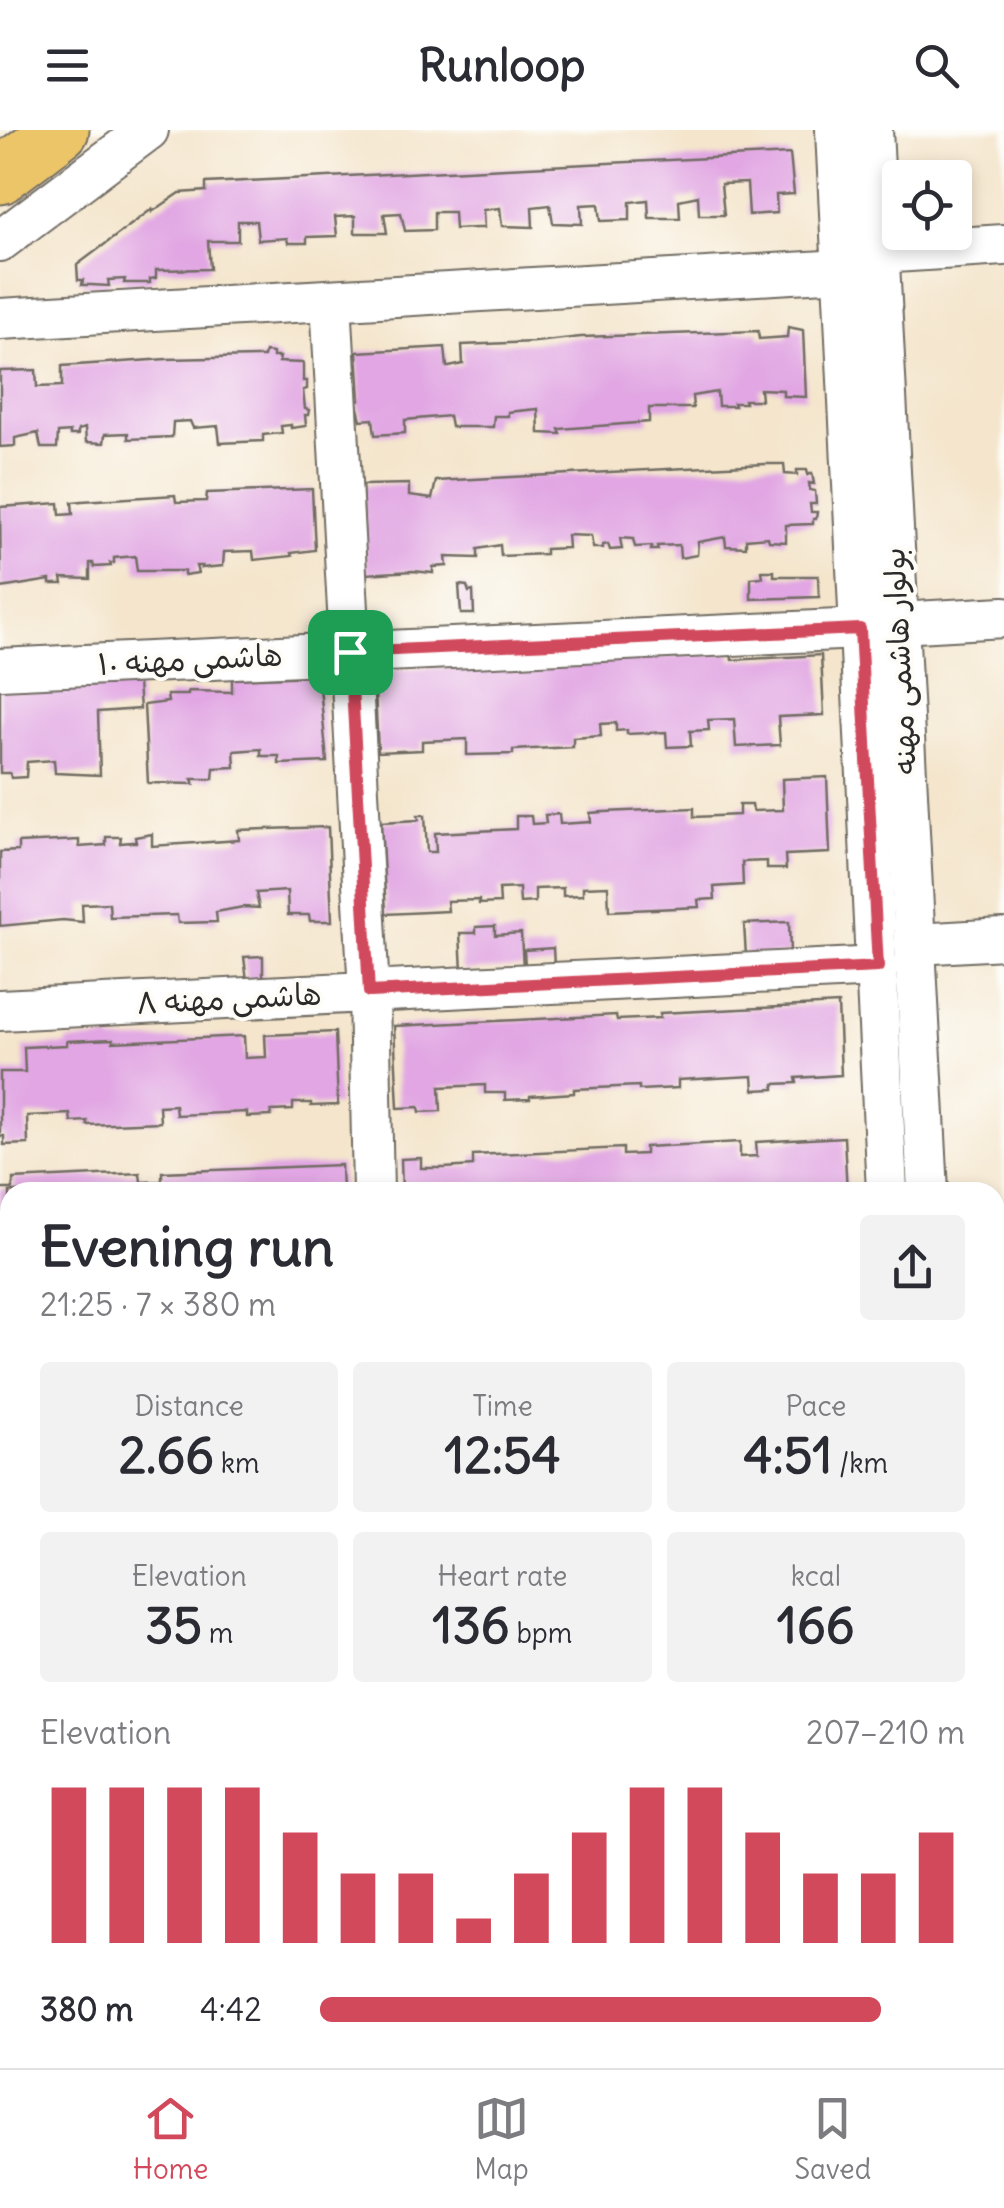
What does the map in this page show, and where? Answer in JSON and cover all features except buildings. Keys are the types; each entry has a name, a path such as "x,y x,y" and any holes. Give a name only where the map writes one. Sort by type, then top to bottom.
{"highway":[{"path":"0,176 60,130"}],"street":[{"path":"0,241 148,130"},
{"name":"بولوار هاشمی مهنه","path":"836,130 843,270 916,944 928,1182"},
{"name":"بولوار هاشمی مهنه","path":"872,130 879,253 878,967 887,1182"},
{"path":"0,319 843,270 879,253 1004,245"},
{"path":"331,300 369,992 373,1182"},
{"name":"هاشمی مهنه ۱۰","path":"0,669 1004,617"},
{"path":"916,944 1004,940"},
{"name":"هاشمی مهنه ۸","path":"0,1010 878,967"}],"route":[{"path":"860,629 878,967 369,992 350,652 860,629"}]}
